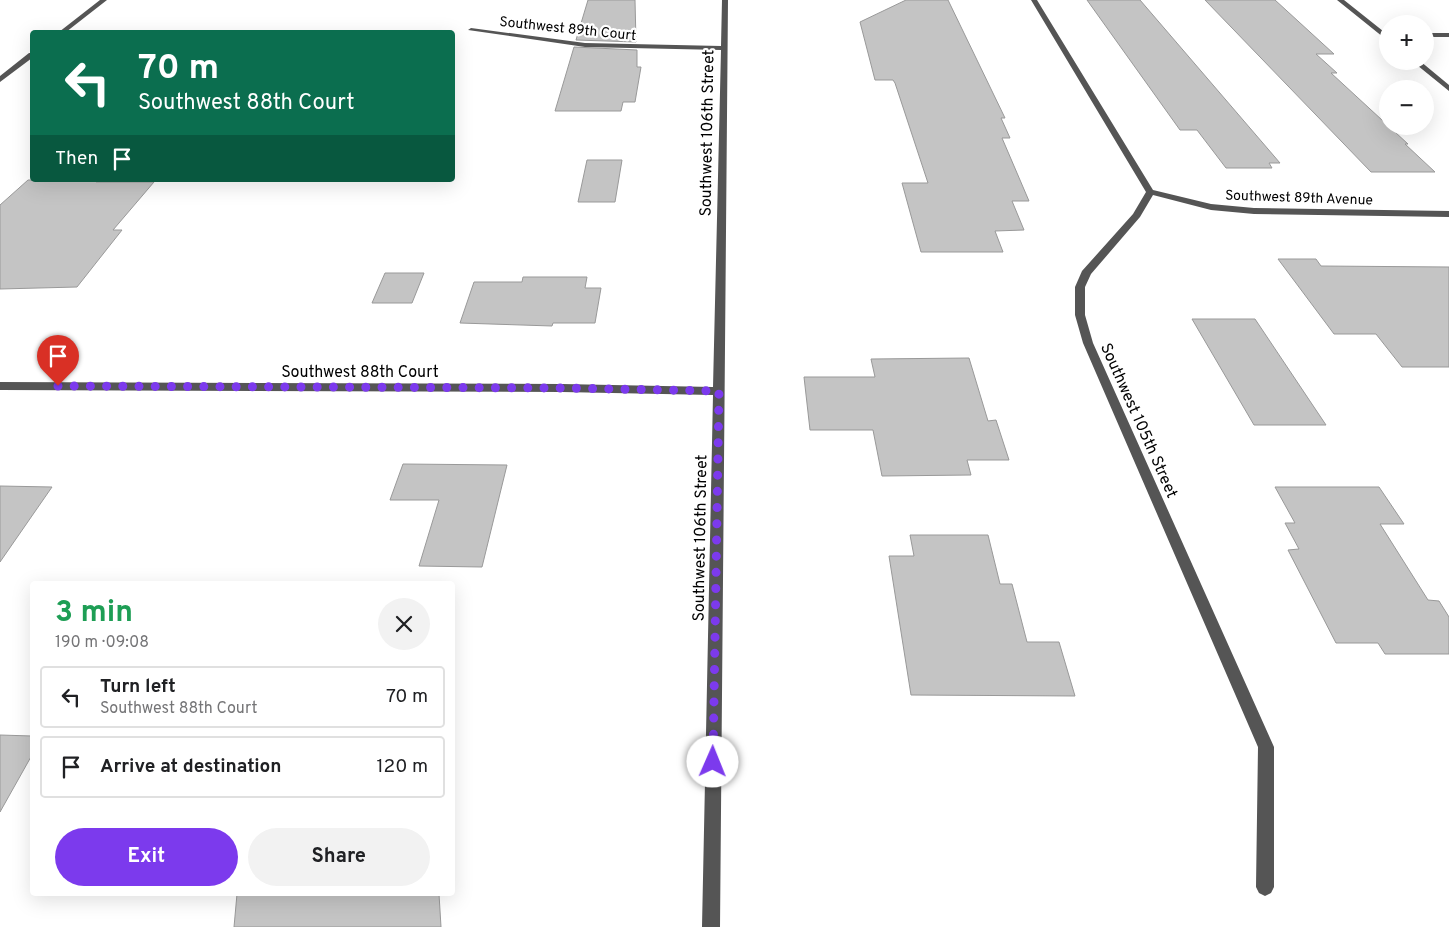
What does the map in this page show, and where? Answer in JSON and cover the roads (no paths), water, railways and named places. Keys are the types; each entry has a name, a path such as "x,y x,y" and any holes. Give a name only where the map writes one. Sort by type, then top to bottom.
{"street":[{"path":"65,30 104,0"},
{"name":"Southwest 106th Street","path":"711,927 725,0"},
{"path":"1034,0 1150,192"},
{"path":"1340,0 1379,31"},
{"name":"Southwest 89th Court","path":"470,30 585,45 632,48 724,48"},
{"path":"1434,35 1449,35"},
{"path":"0,80 30,57"},
{"path":"1425,70 1449,89"},
{"name":"Southwest 89th Avenue","path":"1150,192 1211,207 1239,210 1449,214"},
{"name":"Southwest 105th Street","path":"1150,192 1137,215 1086,274 1080,287 1080,315 1088,344 1266,747 1265,887"},
{"name":"Southwest 88th Court","path":"0,386 562,388 719,391"}]}
